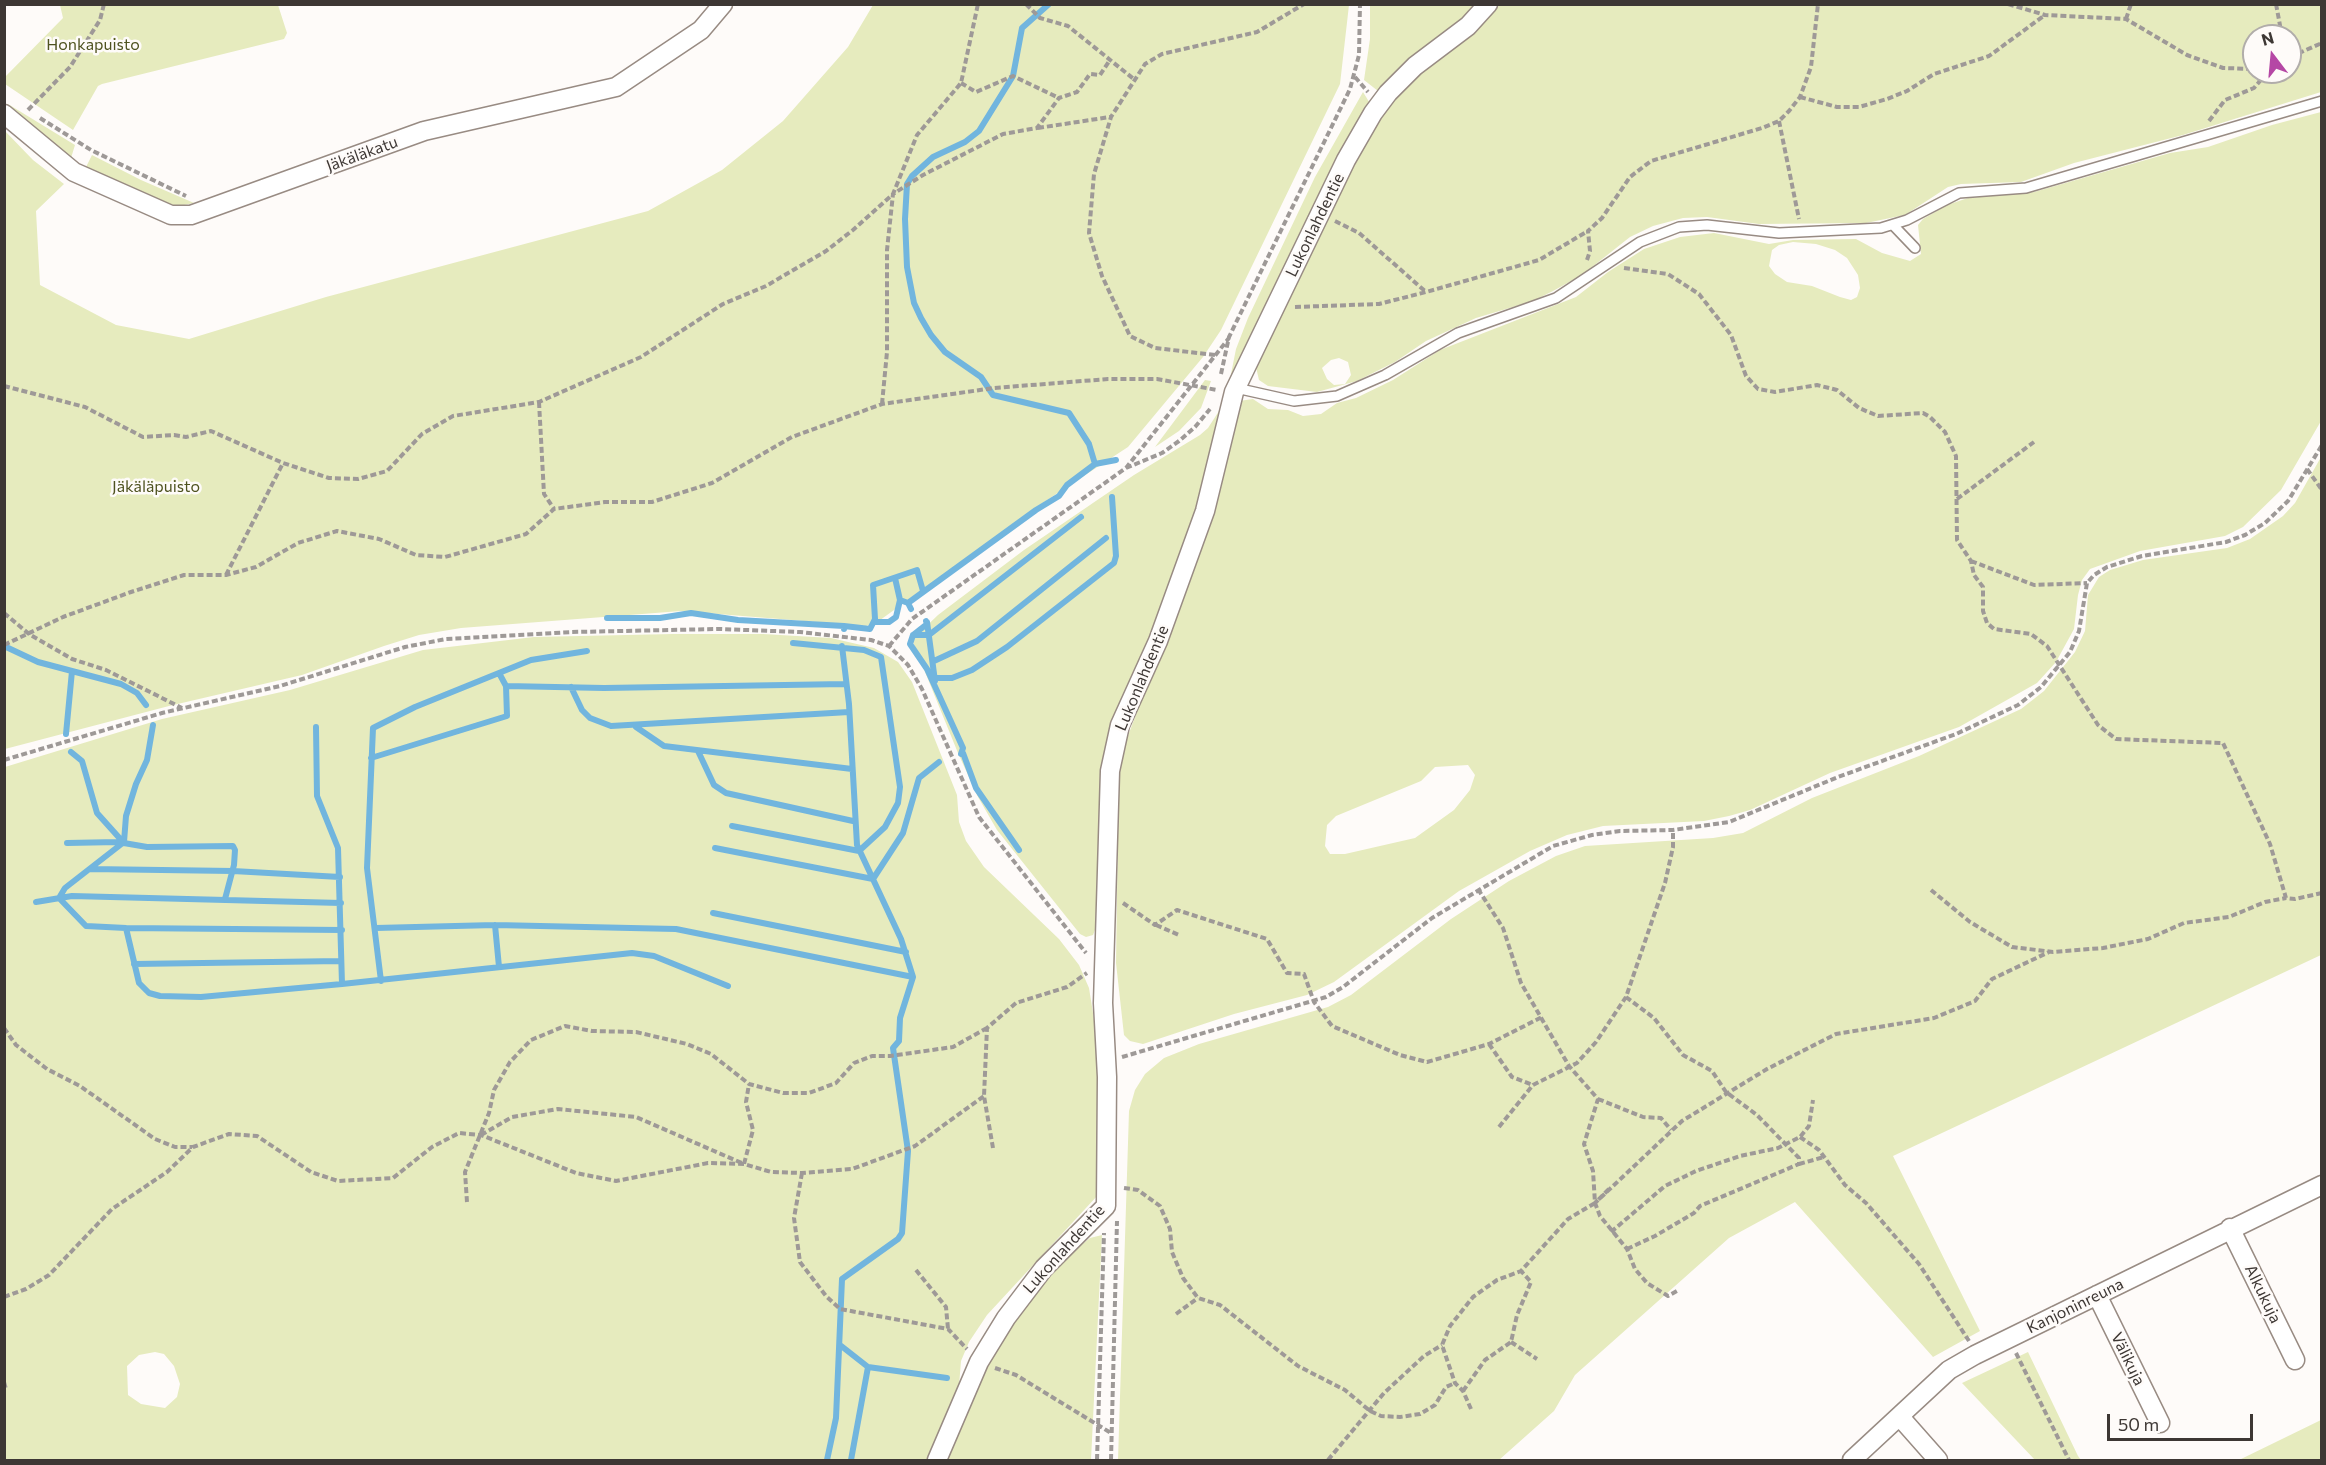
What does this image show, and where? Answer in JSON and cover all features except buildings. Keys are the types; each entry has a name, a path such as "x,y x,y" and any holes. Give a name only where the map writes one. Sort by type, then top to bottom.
{"street":[{"name":"Jäkäläkatu","path":"10,120 74,172 171,215 191,215 424,131 616,87 692,36 723,4"},
{"name":"Lukonlahdentie","path":"937,1461 979,1362 1032,1283 1064,1246 1110,1212 1107,1177 1106,1056 1101,971 1108,892 1109,795 1117,737 1158,641 1205,511 1226,389 1274,309 1353,146 1388,93 1415,66 1468,26 1488,4"},
{"name":"Kanjoninreuna","path":"1852,1461 1949,1371 1975,1355 2230,1228 2322,1185"},
{"name":"Alkukuja","path":"2230,1228 2295,1360"},
{"name":"Välikuja","path":"2097,1295 2160,1423"},
{"path":"1900,1417 1938,1461"}],"lane":[{"path":"1226,389 1294,401 1337,396 1385,375 1458,333 1534,307 1579,285 1640,242 1679,227 1707,225 1761,232 1802,232 1865,230 1893,225 1959,193 2026,188 2322,101"},
{"path":"1893,225 1915,248"}],"path":[{"path":"10,120 28,110 70,67 100,20 104,4"},
{"path":"882,404 887,352 887,250 893,194 917,135 961,83 978,4"},
{"path":"1026,4 1040,18 1068,26 1135,80"},
{"path":"1215,356 1155,348 1130,336 1102,276 1089,233 1094,174 1111,117 1145,64 1162,54 1257,32 1304,4"},
{"path":"1126,468 1230,337 1350,89 1359,55 1360,4"},
{"path":"1274,309 1379,304 1539,260 1588,231 1602,218 1630,177 1651,161 1779,121 1800,97 1811,67 1818,4"},
{"path":"2008,4 2045,15 2126,19 2187,56 2223,68 2242,69"},
{"path":"2126,19 2131,4"},
{"path":"2276,4 2280,24"},
{"path":"1800,97 1837,107 1859,107 1887,99 1907,91 1934,74 1989,56 2045,15"},
{"path":"2302,52 2322,43"},
{"path":"1037,128 1059,98 1077,92 1090,74 1100,75 1110,60"},
{"path":"961,83 976,92 1013,76 1059,98"},
{"path":"2188,141 2201,133 2225,100 2254,88 2257,84"},
{"path":"21,107 91,150 191,197"},
{"path":"4,386 85,407 143,437 174,435 186,437 211,431 282,463 329,478 358,479 387,471 422,434 453,416 539,402 641,357 723,304 766,286 818,256 853,230 893,194 1003,134 1111,117"},
{"path":"1779,121 1802,232"},
{"path":"1323,210 1338,224 1359,233 1426,292"},
{"path":"1579,285 1590,251 1588,231"},
{"path":"1604,266 1668,274 1699,294 1731,335 1746,376 1758,389 1775,392 1817,385 1837,390 1859,408 1878,416 1923,413 1930,417 1946,432 1956,456 1954,518 1957,540 1971,561 1974,575 1983,587 1983,611 1987,623 1994,628 2031,634 2047,645 2098,725 2116,739 2223,743 2270,844 2286,897"},
{"path":"1226,389 1230,337"},
{"path":"4,645 63,617 184,575 226,575 256,567 298,543 336,531 379,539 416,555 445,557 526,534 554,509 605,502 652,502 702,486 756,460 792,437 882,404 994,388 1108,379 1156,379 1226,389"},
{"path":"1215,396 1226,389"},
{"path":"539,402 544,494 554,509"},
{"path":"889,646 912,619 1126,468 1162,453 1179,441 1207,415 1213,403"},
{"path":"1956,499 2034,442"},
{"path":"1971,561 2034,585 2087,583 2107,567 2142,556 2226,542 2246,535 2277,513 2288,501 2322,446"},
{"path":"226,575 282,463"},
{"path":"2307,469 2322,490"},
{"path":"1118,1048 1118,1058 1139,1054 1314,1002 1343,987 1432,918 1478,889 1532,857 1573,839 1620,831 1673,830 1729,822 1838,777 1956,734 2018,705 2041,687 2070,652 2079,631 2087,583"},
{"path":"4,613 29,634 72,659 106,670 182,708"},
{"path":"4,760 182,708 280,686 420,643 460,637 572,632 764,630 844,636 889,646 903,657 915,674 979,817 1101,971 1066,987 1016,1003 987,1028 953,1047 890,1056 872,1056 854,1063 836,1083 809,1093 783,1093 749,1084 711,1054 687,1044 636,1032 592,1031 565,1026 531,1040 510,1062 494,1090 481,1135 465,1172 467,1202"},
{"path":"1499,1127 1533,1085 1577,1063 1596,1042 1626,997 1665,883 1673,848 1673,830"},
{"path":"1478,889 1503,928 1521,983 1569,1065 1598,1099 1643,1117 1661,1118 1671,1130"},
{"path":"1931,890 1971,922 2012,947 2049,952 2103,948 2148,939 2184,923 2229,918 2265,902 2322,893"},
{"path":"1108,892 1155,925 1179,935"},
{"path":"1155,925 1177,910 1267,939 1287,974 1304,974 1314,1002 1332,1026 1400,1055 1427,1062 1489,1044 1542,1017"},
{"path":"1328,1461 1403,1375 1442,1345 1450,1326 1473,1297 1497,1280 1521,1271 1568,1219 1595,1203 1671,1130 1726,1092 1836,1034 1934,1018 1975,1001 1992,979 2049,952"},
{"path":"1626,997 1654,1018 1683,1054 1712,1071 1726,1092 1757,1115 1786,1144 1799,1158 1799,1164"},
{"path":"4,1028 15,1045 47,1069 80,1086 155,1139 175,1148 193,1147 229,1134 257,1136 311,1172 338,1181 393,1178 411,1166 432,1147 459,1133 481,1135 576,1173 615,1181 708,1163 744,1164"},
{"path":"987,1028 984,1096 993,1148"},
{"path":"1489,1044 1512,1077 1533,1085"},
{"path":"744,1164 753,1130 746,1102 749,1084"},
{"path":"481,1135 512,1117 558,1109 636,1117 744,1164 771,1172 802,1173 852,1169 915,1146 984,1096"},
{"path":"1598,1099 1584,1144 1593,1172 1595,1203 1611,1232 1627,1249 1635,1269 1647,1283 1668,1296 1677,1291"},
{"path":"1611,1232 1665,1186 1696,1171 1786,1144 1800,1137 1809,1126 1813,1100"},
{"path":"1800,1137 1824,1157 1845,1185 1866,1203 1919,1264 1948,1306 1975,1355"},
{"path":"4,1297 26,1289 49,1275 112,1209 167,1172 193,1147"},
{"path":"1627,1249 1655,1236 1694,1213 1700,1206 1799,1164 1824,1157"},
{"path":"802,1173 794,1218 800,1262 826,1296 840,1309 948,1329 979,1362 1016,1375 1111,1433"},
{"path":"1118,1187 1138,1190 1160,1206 1170,1228 1173,1252 1183,1278 1198,1298 1220,1305 1298,1366 1345,1390 1370,1411 1381,1416 1400,1417 1420,1414 1435,1405 1446,1388 1455,1383"},
{"path":"1595,1203 1609,1189"},
{"path":"1097,1461 1110,1212"},
{"path":"1110,1212 1111,1461"},
{"path":"916,1270 946,1306 948,1329"},
{"path":"1463,1391 1485,1360 1512,1342 1517,1315 1531,1282 1521,1271"},
{"path":"1176,1314 1198,1298"},
{"path":"2011,1338 2068,1461"},
{"path":"1512,1342 1537,1359"},
{"path":"1442,1345 1455,1383 1463,1391 1471,1409"},
{"path":"4,1383 6,1389"}],"green space":[{"name":"Honkapuisto","path":"60,5 278,5 287,33 284,39 102,84 98,86 73,130 5,84 5,77 63,18"},
{"name":"Jäkäläpuisto","path":"873,5 1349,5 1340,84 1221,330 1203,357 1128,447 1041,504 876,623 866,626 681,611 461,628 419,635 302,675 169,706 5,749 5,131 33,160 64,184 36,211 40,285 116,325 189,339 326,297 648,211 722,170 783,121 848,47"},
{"path":"1370,5 1480,5 1378,91 1364,80 1370,39"},
{"path":"1496,5 2321,5 2321,92 2183,135 2074,163 2021,182 1961,184 1948,187 1905,215 1866,223 1759,224 1707,217 1683,218 1653,226 1630,237 1582,275 1553,291 1533,301 1476,318 1426,341 1395,362 1357,381 1317,392 1268,386 1259,380 1255,363 1355,153 1387,100","holes":["1339,358 1348,362 1351,375 1345,384 1334,385 1327,379 1322,368 1331,360"]},
{"path":"1363,92 1371,105 1229,384 1236,349 1248,318 1315,177"},
{"path":"8,104 75,145 71,158 13,112"},
{"path":"2321,112 2321,421 2281,490 2243,527 2225,536 2140,551 2090,569 2082,580 2078,595 2074,629 2056,662 2037,683 1959,727 1830,773 1750,810 1729,816 1704,821 1603,826 1567,835 1530,851 1459,891 1334,982 1307,995 1234,1014 1143,1044 1130,1041 1124,1035 1116,963 1119,760 1195,556 1239,401 1253,399 1268,409 1288,410 1303,416 1321,414 1337,403 1356,398 1393,380 1440,350 1576,297 1608,272 1644,249 1680,237 1714,233 1769,244 1793,240 1856,239 1882,253 1910,261 1921,254 1918,225 1923,219 1947,205 1968,198 2034,192 2170,153 2208,147 2272,125","holes":["1793,242 1816,244 1835,250 1847,258 1858,275 1860,288 1857,297 1851,300 1840,297 1812,286 1787,282 1775,274 1769,266 1772,250 1779,245","1468,765 1475,775 1470,790 1454,810 1415,838 1345,854 1330,854 1325,846 1327,825 1336,816 1421,781 1435,767"]},
{"path":"92,155 194,203 179,206 169,204 102,175 86,167"},
{"path":"1205,380 1211,381 1201,408 1179,431 1155,447"},
{"path":"1219,411 1223,411 1197,519 1104,755 1095,930 1093,935 1086,937 1080,934 997,830 978,797 958,753 912,640 938,615 1024,550 1134,475 1200,435 1208,428"},
{"path":"2321,457 2321,955 1893,1156 1980,1331 1933,1357 1795,1202 1729,1238 1575,1375 1554,1411 1499,1460 1118,1460 1129,1111 1135,1090 1145,1074 1164,1058 1199,1044 1328,1007 1351,995 1451,919 1509,881 1556,856 1585,846 1713,838 1743,833 1812,798 1919,756 2021,709 2044,691 2075,652 2085,631 2088,595 2099,577 2110,570 2143,560 2227,548 2250,539 2283,516 2295,503"},
{"path":"763,634 831,638 874,648 898,662 912,682 957,795 959,822 966,841 984,867 1059,939 1079,965 1089,988 1097,1038 1100,1128 1098,1195 987,1315 969,1342 961,1361 959,1386 927,1460 5,1460 5,767 162,719 290,690 423,650 534,637","holes":["155,1352 164,1354 174,1366 180,1384 177,1397 165,1408 141,1404 128,1395 127,1366 139,1355"]},
{"path":"1102,1235 1091,1460 944,1460 990,1360 1025,1306 1070,1254 1090,1238"},
{"path":"2028,1352 2081,1460 2035,1460 1962,1383"},
{"path":"2321,1420 2321,1460 2239,1460"}],"waterway":[{"path":"908,603 1036,510 1059,496 1067,485 1095,464 1089,444 1069,413 993,395 981,377 945,352 931,335 914,303 907,267 905,219 907,184 912,176 933,157 965,142 979,131 1013,76 1022,28 1049,4"},
{"path":"1095,464 1116,460"},
{"path":"936,678 952,678 972,670 1007,647 1114,563 1116,556 1112,497"},
{"path":"913,635 929,635 1081,517"},
{"path":"934,661 977,641 1106,538"},
{"path":"844,629 844,626 870,629 875,619 873,585 917,570 923,591"},
{"path":"895,578 900,600 908,603 911,609"},
{"path":"875,622 889,622 896,617 900,600"},
{"path":"607,618 660,618 691,613 738,620 844,626"},
{"path":"926,621 927,624 913,635 910,644 927,669 963,748 961,754"},
{"path":"927,622 935,681"},
{"path":"732,826 859,851 885,827 898,803 900,787 881,657 864,650 793,643"},
{"path":"4,646 38,662 121,684 137,693 146,705"},
{"path":"827,1460 836,1418 842,1279 898,1239 902,1233 908,1151 893,1048 899,1041 900,1018 913,977 901,939 857,845 849,704 842,646"},
{"path":"381,981 367,868 373,728 415,707 531,660 587,651"},
{"path":"66,734 72,671"},
{"path":"371,758 507,716 506,686 499,673"},
{"path":"506,686 604,688 845,684"},
{"path":"571,687 582,710 590,718 611,726 849,712"},
{"path":"124,842 126,816 136,784 147,760 153,725"},
{"path":"316,727 317,796 338,848 342,984 632,953 654,956 728,986"},
{"path":"636,727 664,746 852,769"},
{"path":"698,751 714,785 726,793 853,821"},
{"path":"71,752 82,761 97,813 123,842"},
{"path":"963,753 976,788 1019,850"},
{"path":"715,848 873,879 903,833 919,778 939,762"},
{"path":"67,843 118,842 147,847 233,846 234,865 225,899"},
{"path":"124,842 65,888 59,898 86,926 126,928 139,983 149,993 160,996 201,997 342,984"},
{"path":"90,869 233,871 340,877"},
{"path":"36,902 72,896 341,903"},
{"path":"713,913 906,952"},
{"path":"495,925 499,967"},
{"path":"376,928 495,925 676,929 913,977"},
{"path":"126,928 342,930"},
{"path":"134,964 341,961"},
{"path":"840,1345 868,1367 851,1460"},
{"path":"868,1367 947,1378"}]}
